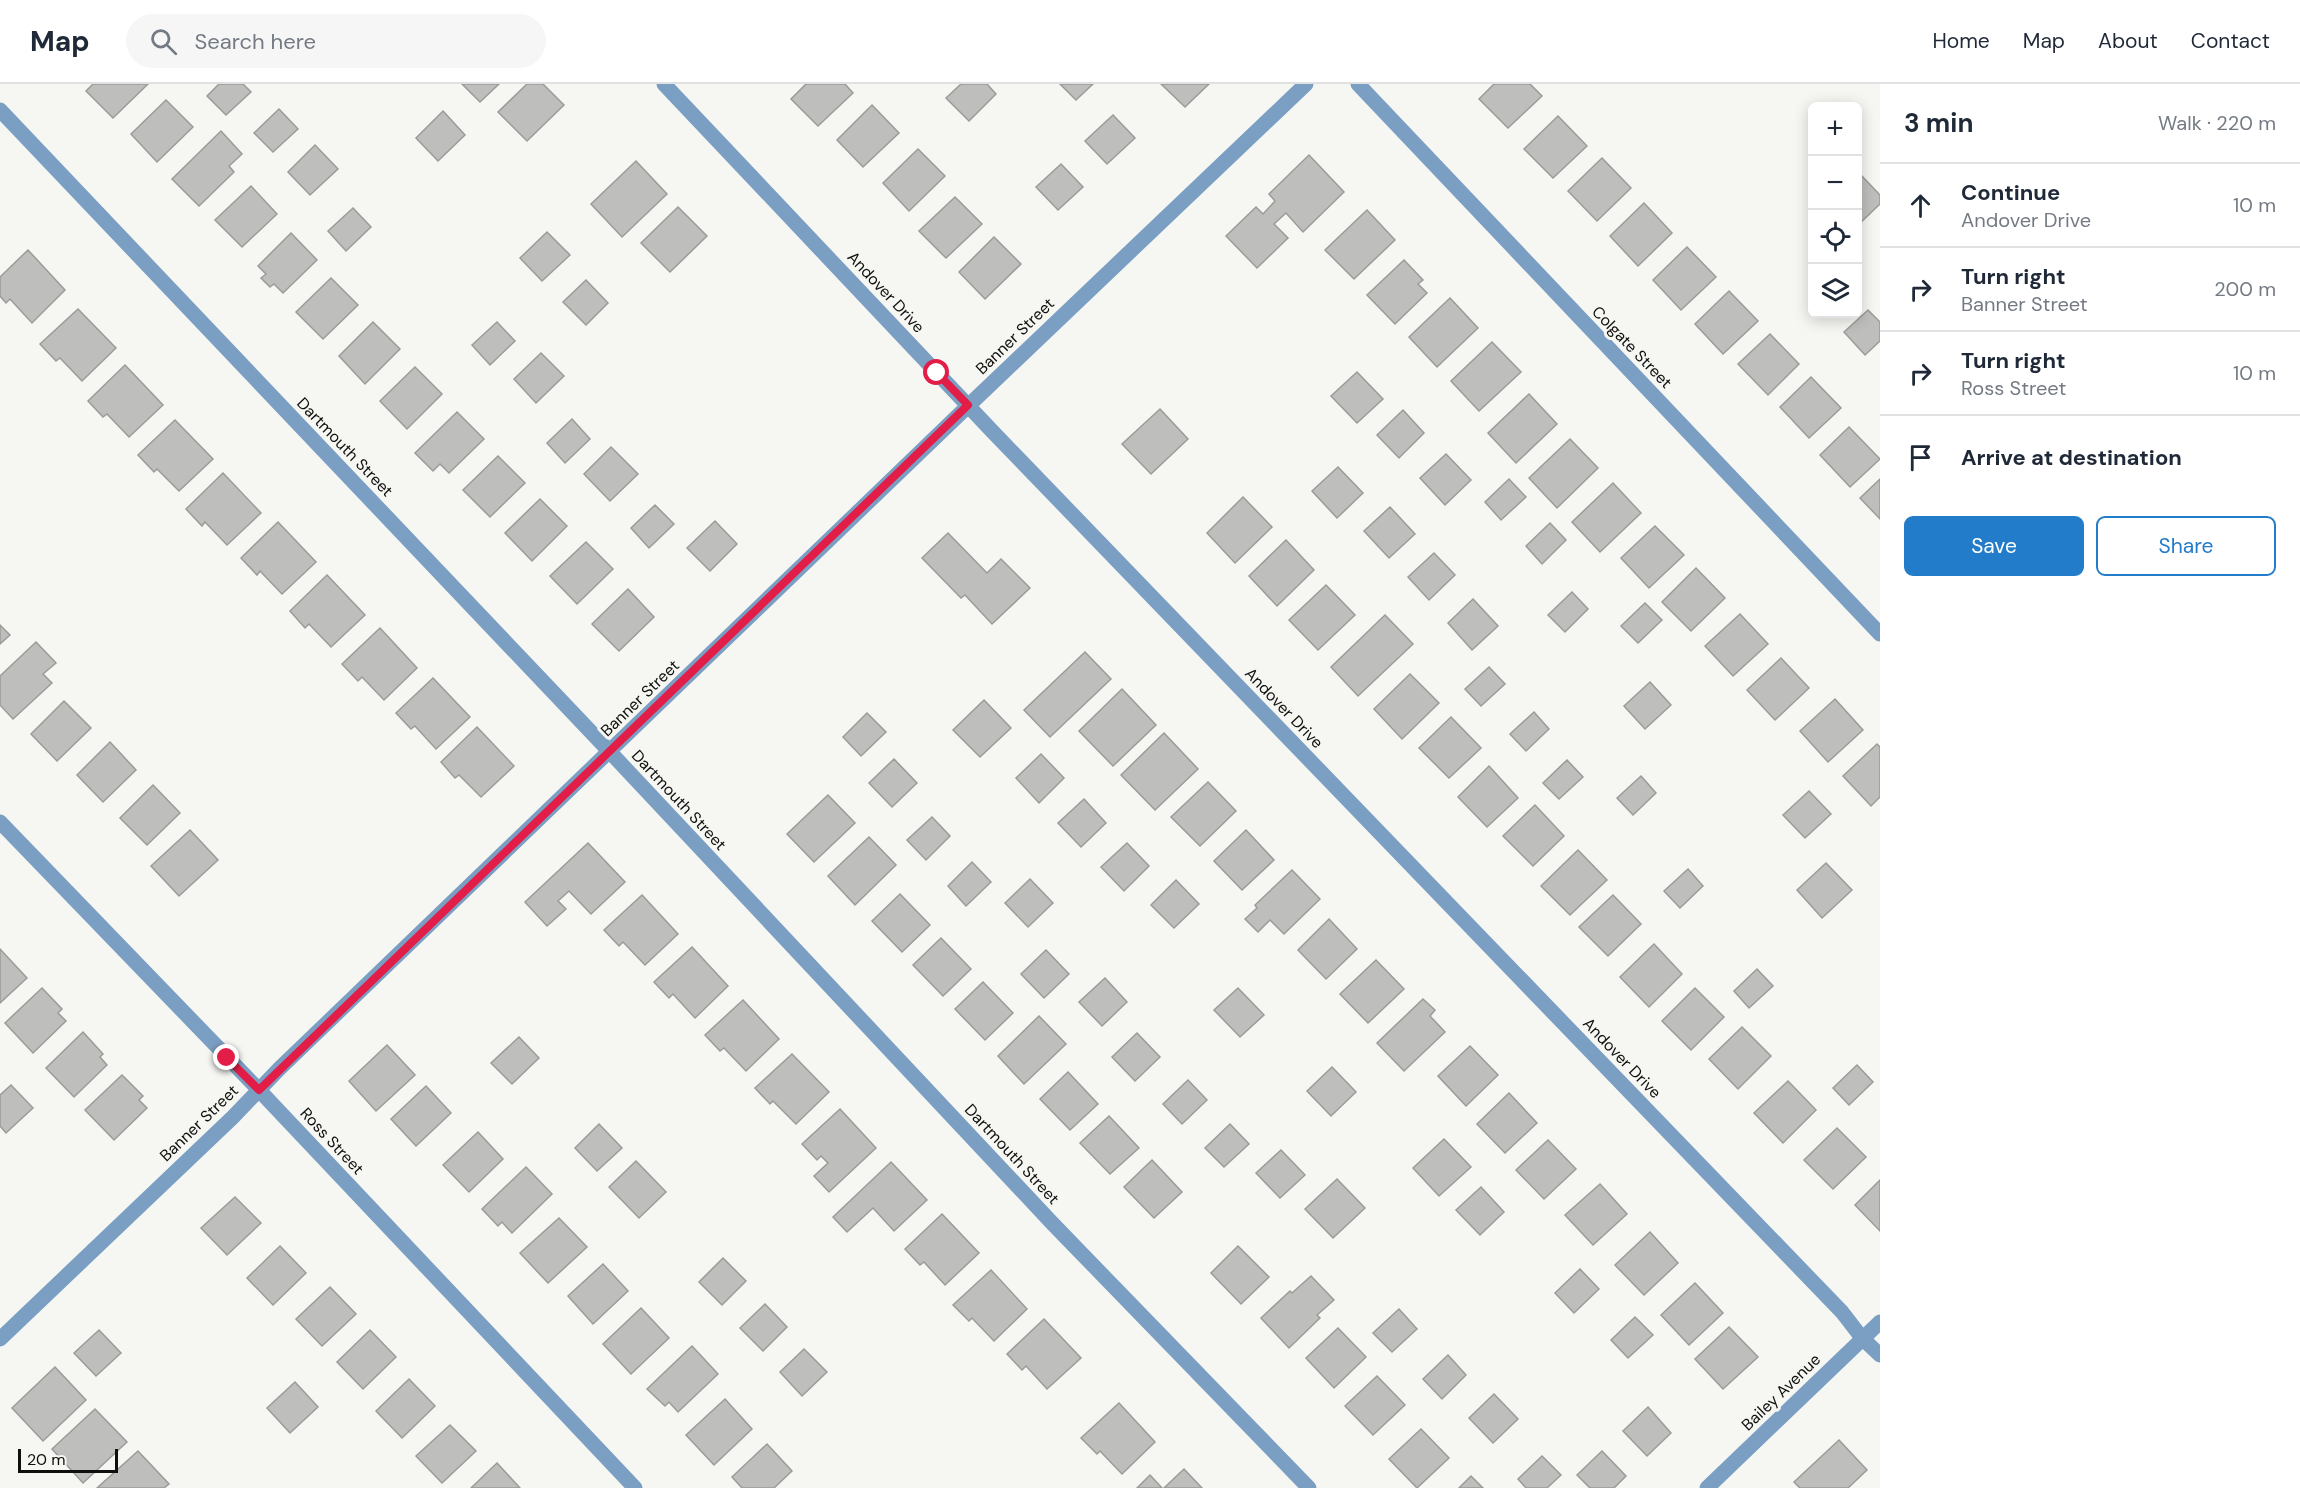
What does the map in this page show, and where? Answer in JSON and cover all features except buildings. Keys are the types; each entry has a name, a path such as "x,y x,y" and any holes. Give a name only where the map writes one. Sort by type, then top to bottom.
{"street":[{"name":"Andover Drive","path":"664,84 968,405 1842,1312 1862,1338 1880,1355"},
{"name":"Banner Street","path":"0,1339 225,1125 968,405 1306,84"},
{"name":"Colgate Street","path":"1358,84 1880,634"},
{"name":"Dartmouth Street","path":"0,110 610,752 1053,1224 1309,1488"},
{"name":"Ross Street","path":"0,822 259,1090 635,1488"},
{"name":"Bailey Avenue","path":"1707,1488 1880,1322"}],"route":[{"path":"227,1058 259,1090 632,731 968,405 937,373"}]}
